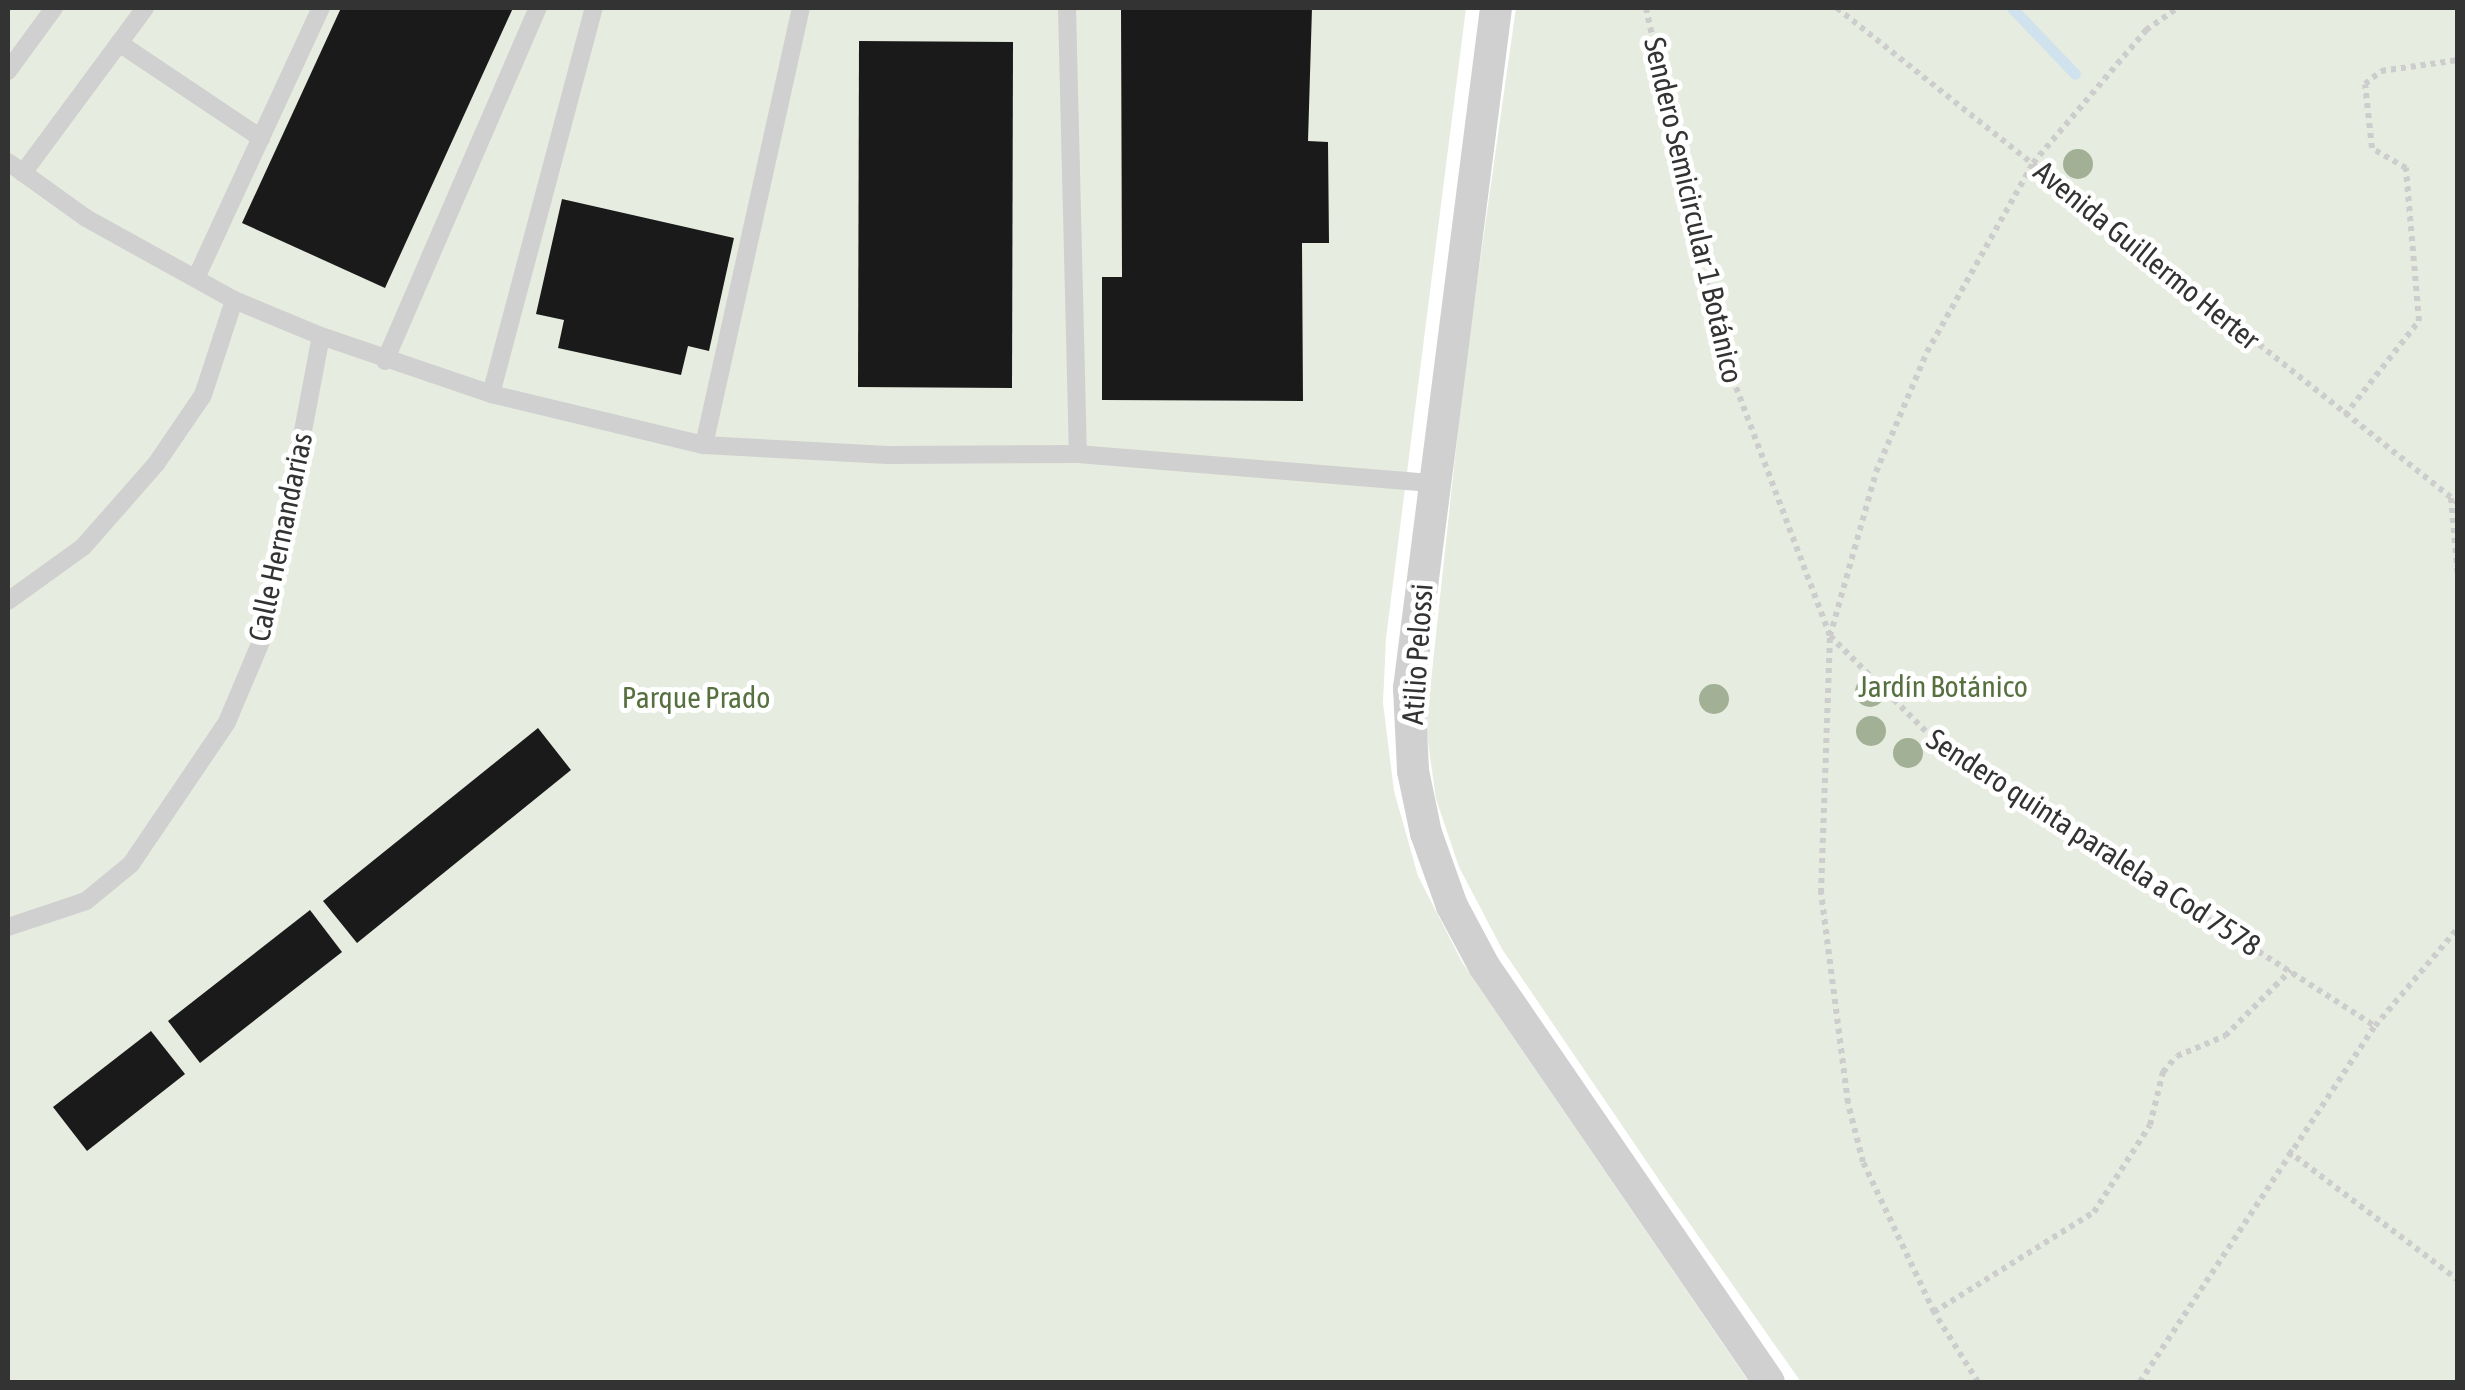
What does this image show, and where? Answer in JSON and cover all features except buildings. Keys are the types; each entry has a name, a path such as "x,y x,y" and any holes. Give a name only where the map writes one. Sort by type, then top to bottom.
{"street":[{"name":"Atilio Pelossi","path":"1496,8 1409,688 1413,772 1426,833 1452,906 1484,966 1769,1382"}],"lane":[{"path":"8,71 54,8"},
{"path":"145,8 15,168 86,218 234,300 385,361 492,394 704,445 888,455 1078,454 1434,483"},
{"path":"196,278 321,8"},
{"path":"385,361 538,8"},
{"path":"492,394 594,8"},
{"path":"704,445 801,8"},
{"path":"1068,8 1078,454"},
{"path":"119,43 261,138"},
{"path":"8,602 84,547 156,464 202,394 234,300"},
{"name":"Calle Hernandarias","path":"8,926 86,901 131,864 227,722 265,632 320,336"}],"path":[{"name":"Sendero Semicircular 1 Botánico","path":"1646,8 1722,350 1830,636"},
{"name":"Avenida Guillermo Herter","path":"1837,8 2454,500"},
{"path":"1978,1382 1934,1312 1863,1162 1848,1103 1821,893 1830,636 1876,472 1927,352 2033,163 2146,30 2178,8"},
{"path":"2345,415 2419,321 2406,168 2372,148 2365,84 2381,71 2458,60"},
{"path":"2454,500 2458,578"},
{"name":"Sendero quinta paralela a Cod 7578","path":"1830,636 1947,752 2375,1026"},
{"path":"2140,1382 2288,1151 2375,1026 2458,928"},
{"path":"2444,945 2458,947"},
{"path":"1934,1312 2094,1212 2150,1125 2163,1072 2177,1056 2225,1036 2291,970"},
{"path":"2288,1151 2458,1280"}],"green space":[{"name":"Parque Prado","path":"8,8 1466,8 1386,638 1383,703 1394,791 1418,876 1462,962 1749,1382 8,1382"},
{"name":"Jardín Botánico","path":"1516,8 2457,8 2457,1382 1801,1382 1668,1193 1502,949 1459,867 1436,799 1426,728 1464,374"}],"waterway":[{"path":"2012,8 2075,74"}]}
